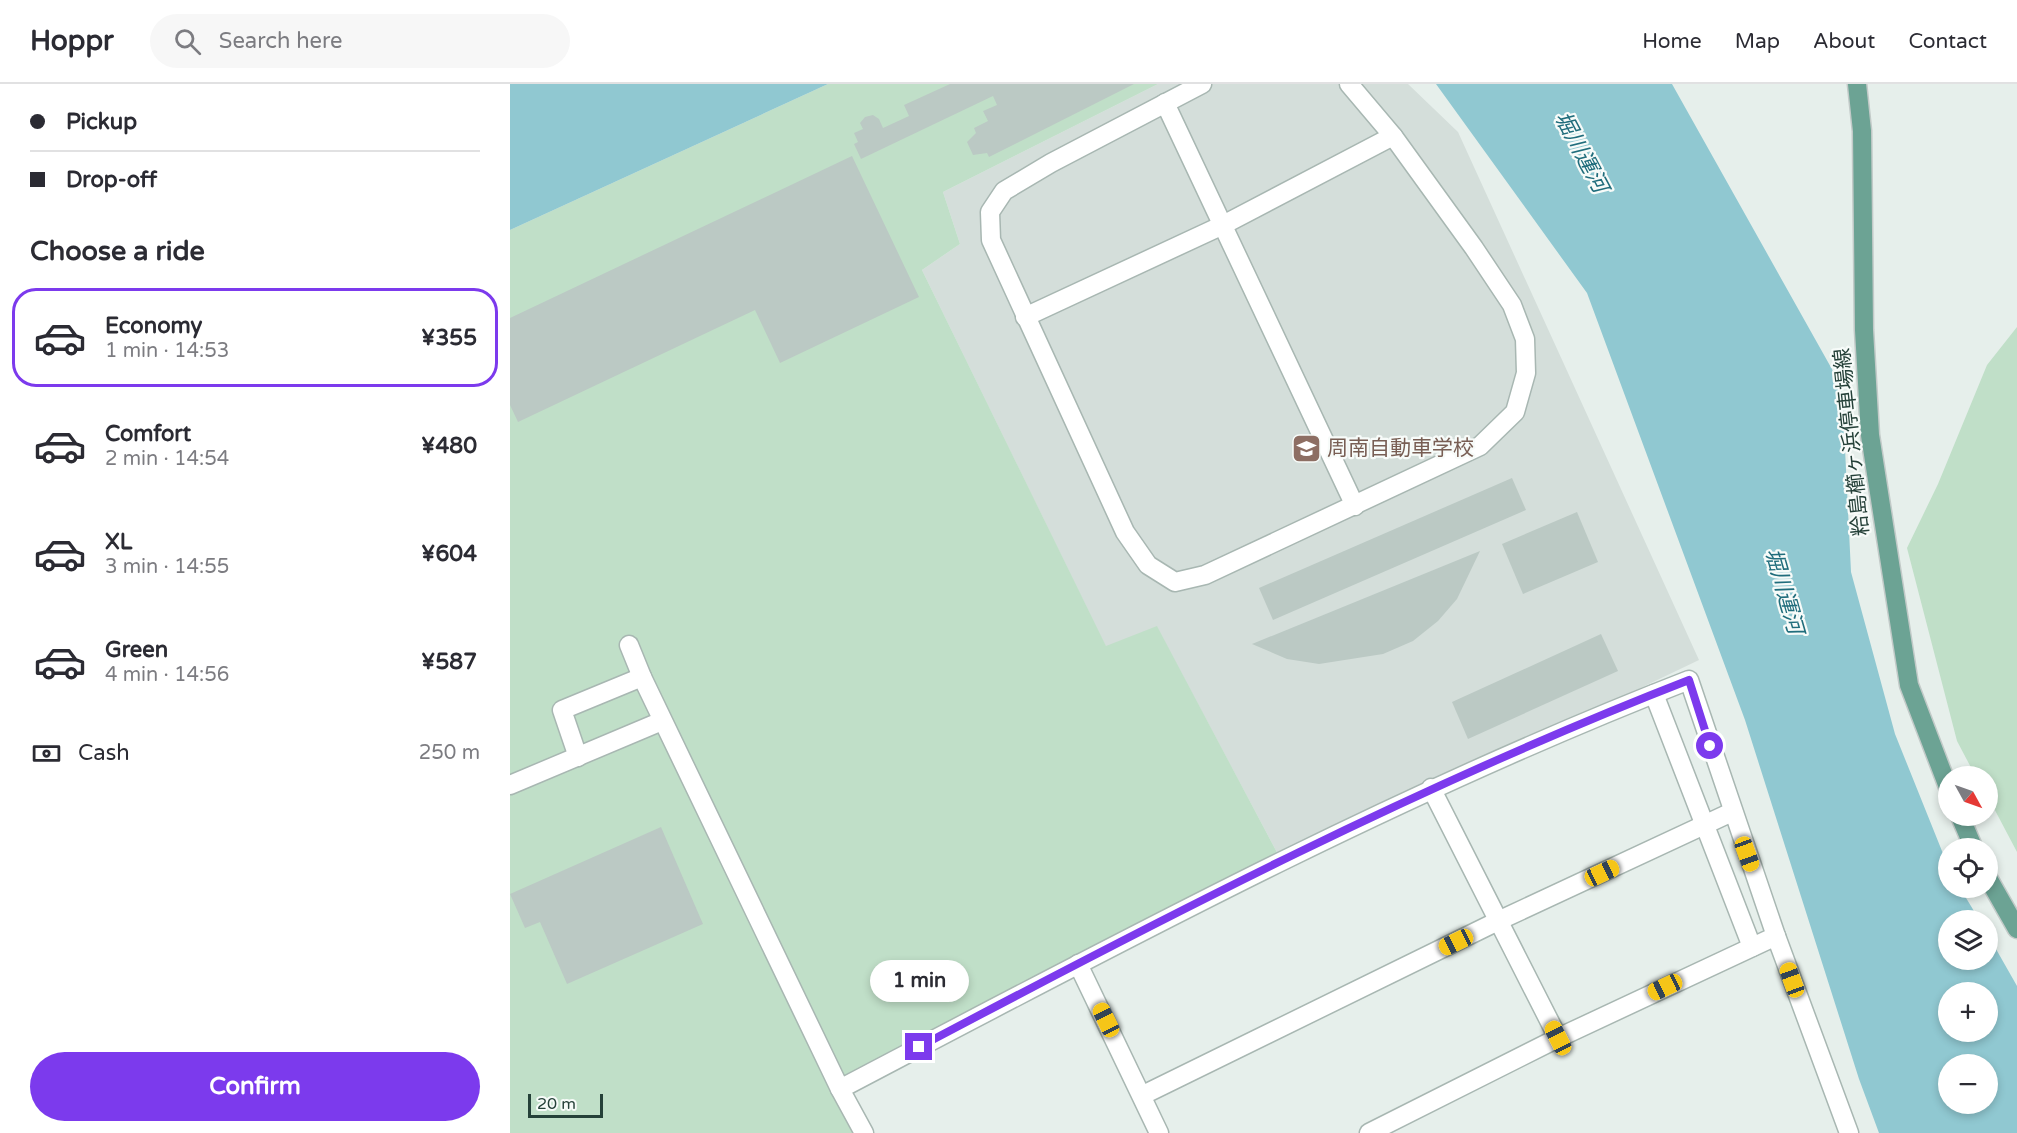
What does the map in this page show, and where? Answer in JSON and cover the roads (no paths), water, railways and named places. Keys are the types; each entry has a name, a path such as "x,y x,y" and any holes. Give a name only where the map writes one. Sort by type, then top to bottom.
{"main road":[{"name":"粭島櫛ヶ浜停車場線","path":"1857,84 1862,131 1864,330 1870,435 1909,685 1940,766"},
{"path":"1998,896 2017,929"}],"street":[{"path":"1202,84 1004,192 990,212 991,240 1125,532 1148,565 1175,582 1205,575 1480,446 1515,412 1526,373 1526,339 1512,305 1393,136 1349,84"},
{"path":"1165,103 1355,506"},
{"path":"1025,317 1223,225 1393,136"},
{"path":"629,645 662,720 840,1089 864,1133"},
{"path":"578,757 562,710 642,677"},
{"path":"840,1089 1078,964 1431,788 1689,680 1732,812 1849,1133"},
{"path":"1654,694 1752,947"},
{"path":"510,785 662,720"},
{"path":"1431,788 1558,1038"},
{"path":"1143,1095 1498,921 1732,812"},
{"path":"1369,1133 1558,1038 1776,936"},
{"path":"1078,964 1143,1095 1159,1133"}],"water":[{"path":"510,84 828,84 510,230"},
{"name":"堀川運河","path":"1436,84 1672,84 1842,387 1851,572 1895,734 1938,841 1938,898 1966,898 1973,910 1938,910 1938,970 1998,970 1998,953 2017,986 2017,1133 1879,1133 1859,1079 1745,720 1587,293"}],"place":[{"name":"周南自動車学校","path":"1306,448"}]}
